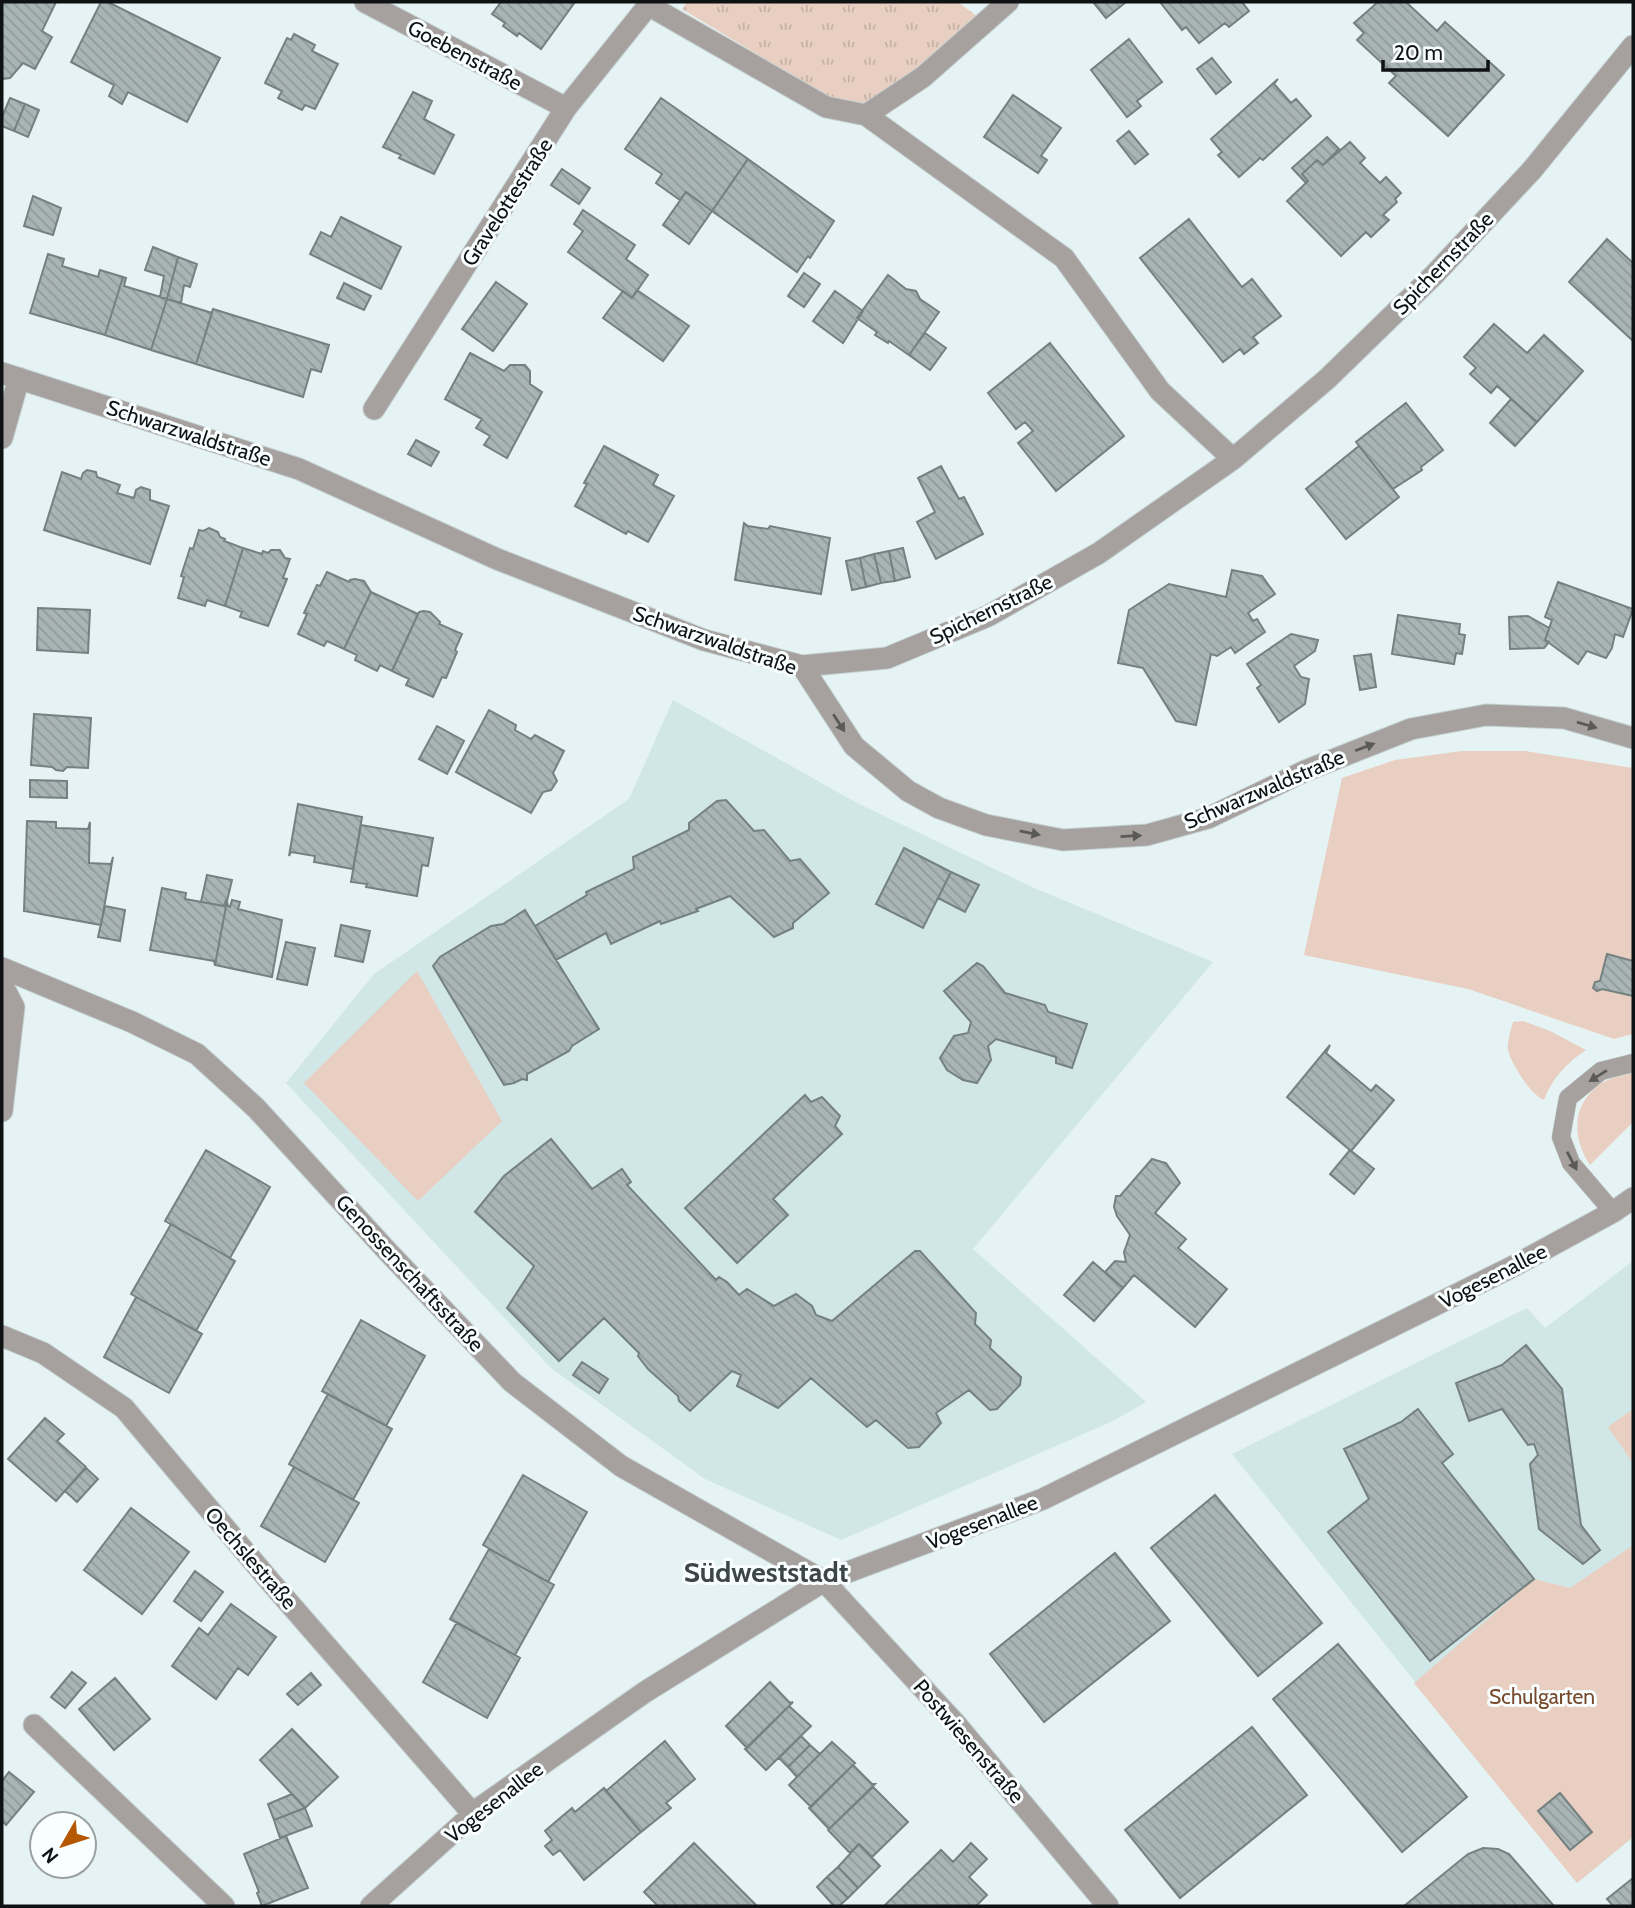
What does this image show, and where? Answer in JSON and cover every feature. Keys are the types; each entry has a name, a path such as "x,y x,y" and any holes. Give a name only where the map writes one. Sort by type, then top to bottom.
{"street":[{"name":"Goebenstraße","path":"365,2 566,108"},
{"path":"866,115 923,77 1008,2"},
{"name":"Gravelottestraße","path":"374,409 566,108 649,4"},
{"path":"649,4 825,107 866,115 1065,258 1160,391 1233,459"},
{"name":"Spichernstraße","path":"802,666 887,658 988,616 1099,552 1233,459 1327,379 1434,275 1532,170 1633,46"},
{"path":"2,438 10,375"},
{"name":"Schwarzwaldstraße","path":"10,375 299,469 497,559 691,635 802,666 854,746 908,791 939,808 986,825 1063,840 1147,835 1208,818 1305,771 1410,729 1486,715 1564,718 1633,738"},
{"name":"Genossenschaftsstraße","path":"2,968 132,1022 197,1054 256,1108 512,1382 621,1466 824,1581"},
{"path":"2,984 14,1007 2,1111"},
{"name":"Vogesenallee","path":"371,1906 473,1814 645,1692 824,1581 1043,1499 1510,1268 1613,1212 1633,1198"},
{"name":"Oechslestraße","path":"2,1336 43,1353 124,1408 473,1814"},
{"name":"Postwiesenstraße","path":"824,1581 955,1723 1108,1906"},
{"path":"34,1725 224,1906"}],"lane":[{"path":"1613,1212 1571,1163 1561,1137 1568,1098 1601,1071 1633,1063"}],"shaded area":[{"path":"673,700 859,804 1034,888 1213,962 973,1249 1146,1402 1113,1421 841,1540 705,1479 551,1368 286,1083 374,974 629,799"},
{"path":"1633,1261 1633,1837 1577,1883 1232,1454 1527,1308 1545,1328"}],"green space":[{"path":"687,2 958,2 978,17 916,71 864,105 833,100 682,9"},
{"path":"1462,751 1525,751 1633,768 1633,1034 1614,1039 1468,989 1304,955 1342,778 1395,760"},
{"path":"417,971 502,1121 418,1201 304,1083"},
{"path":"1523,1021 1550,1031 1586,1050 1561,1072 1544,1100 1523,1079 1508,1050 1513,1022"},
{"path":"1633,1073 1633,1122 1590,1165 1578,1136 1581,1107 1593,1090 1602,1083"},
{"path":"1633,1409 1633,1463 1608,1427"},
{"name":"Schulgarten","path":"1632,1546 1633,1837 1577,1883 1414,1683 1534,1579 1570,1588"}],"building":[{"path":"2,2 56,2 42,31 52,37 35,69 23,63 10,78 2,79"},
{"path":"101,2 108,2 220,58 187,122 128,92 122,104 109,96 114,85 71,62"},
{"path":"501,2 575,2 541,49 519,33 517,36 503,26 505,23 492,14"},
{"path":"1093,2 1126,2 1106,18"},
{"path":"1160,2 1242,2 1249,11 1229,27 1225,23 1199,43 1186,27 1182,30"},
{"path":"1378,2 1406,2 1437,31 1445,22 1504,75 1448,136 1389,83 1396,76 1357,40 1364,33 1354,23"},
{"path":"294,34 315,45 312,51 338,64 315,109 305,105 302,110 278,98 282,91 265,83 287,38 291,40"},
{"path":"1129,39 1162,82 1137,101 1141,106 1127,117 1091,70"},
{"path":"1212,58 1231,82 1216,94 1197,69"},
{"path":"1278,79 1274,84 1291,103 1296,99 1311,116 1263,160 1260,158 1239,177 1218,155 1222,152 1211,139"},
{"path":"413,92 432,101 424,119 454,135 434,174 399,158 401,155 383,147"},
{"path":"1013,95 1061,128 1041,156 1047,160 1038,173 984,137"},
{"path":"10,98 25,104 14,131 2,126 2,117"},
{"path":"661,98 748,159 712,211 686,192 680,200 656,183 662,174 625,149"},
{"path":"25,104 39,110 28,137 14,131"},
{"path":"1129,131 1148,154 1135,164 1117,141"},
{"path":"1327,137 1339,149 1323,165 1317,160 1302,174 1308,181 1306,183 1292,168"},
{"path":"1350,142 1365,158 1360,163 1380,183 1386,177 1401,193 1395,199 1397,202 1383,215 1389,220 1371,237 1366,232 1341,256 1287,201 1308,181 1302,174 1317,160 1323,165"},
{"path":"748,159 834,221 810,258 808,256 797,272 712,211"},
{"path":"562,169 590,188 579,204 551,185"},
{"path":"686,192 712,211 689,244 663,225"},
{"path":"33,196 61,208 53,235 24,226"},
{"path":"583,210 635,245 626,259 648,275 632,298 568,252 583,231 574,224"},
{"path":"341,217 401,247 381,289 310,254 321,232 331,237"},
{"path":"1189,219 1242,287 1252,279 1281,316 1253,337 1258,343 1244,354 1240,349 1223,362 1140,258"},
{"path":"1607,239 1633,263 1633,341 1569,282"},
{"path":"153,247 178,257 167,299 160,297 164,276 145,270"},
{"path":"48,254 64,259 62,266 98,277 100,270 123,277 105,335 30,313"},
{"path":"178,257 197,264 190,287 184,285 181,303 167,299"},
{"path":"804,273 820,284 804,307 788,296"},
{"path":"888,275 906,289 916,291 920,299 939,312 909,355 875,335 877,332 857,318"},
{"path":"123,277 126,278 124,286 167,299 151,350 105,335"},
{"path":"496,282 527,304 493,351 462,329"},
{"path":"344,283 371,296 364,310 337,298"},
{"path":"637,290 689,326 663,361 603,318 623,291 632,298"},
{"path":"835,291 863,311 843,343 813,321"},
{"path":"167,299 212,313 196,364 151,350"},
{"path":"213,309 329,345 321,372 311,369 303,397 196,364"},
{"path":"1494,324 1527,353 1544,335 1583,371 1537,422 1497,386 1491,393 1470,374 1476,368 1464,357"},
{"path":"925,333 946,348 930,370 909,355"},
{"path":"1050,343 1124,436 1056,491 1018,443 1033,431 1025,422 1016,429 988,393"},
{"path":"470,353 504,371 510,365 525,365 530,371 530,384 542,392 507,458 484,445 490,436 476,428 482,419 445,399"},
{"path":"1511,399 1537,422 1515,446 1490,423"},
{"path":"1406,403 1443,450 1421,467 1422,470 1393,489 1356,442"},
{"path":"416,440 439,452 431,466 408,454"},
{"path":"604,446 658,475 653,485 674,496 648,542 628,531 626,534 575,506"},
{"path":"1359,446 1399,497 1346,539 1306,489"},
{"path":"941,466 959,499 964,497 983,534 936,559 917,522 935,512 918,478"},
{"path":"87,470 96,472 97,477 120,485 117,493 134,498 136,490 141,487 150,490 150,500 169,506 150,564 44,530 62,472 81,479"},
{"path":"744,523 748,526 768,529 770,526 830,538 821,594 735,580"},
{"path":"209,528 218,532 224,541 243,548 225,606 207,600 205,606 178,598 184,577 181,576 190,548 193,549 199,530"},
{"path":"243,548 262,554 263,551 268,553 271,550 280,550 285,558 290,559 283,578 287,579 268,626 240,617 242,612 225,606"},
{"path":"903,548 910,577 895,581 889,551"},
{"path":"889,551 895,581 881,583 874,554"},
{"path":"874,554 881,583 866,587 860,558"},
{"path":"860,558 866,587 852,590 846,561"},
{"path":"1232,570 1262,576 1275,594 1248,613 1253,621 1257,619 1265,632 1235,653 1231,647 1217,656 1211,654 1196,725 1176,721 1143,668 1118,663 1129,610 1169,584 1226,597"},
{"path":"327,572 349,582 355,579 364,581 371,592 344,649 327,641 324,646 298,634 317,585 320,586"},
{"path":"1558,582 1633,609 1623,637 1615,634 1612,648 1606,658 1587,651 1578,664 1545,640 1552,620 1545,617"},
{"path":"371,592 418,614 392,671 380,665 377,671 355,660 357,655 344,649"},
{"path":"38,608 90,610 88,653 37,650"},
{"path":"419,612 430,612 439,624 462,634 446,678 442,677 433,697 406,685 409,679 392,671"},
{"path":"1398,615 1460,624 1459,634 1465,635 1462,654 1456,653 1454,664 1392,654"},
{"path":"1528,616 1549,628 1545,640 1549,642 1544,648 1510,649 1509,617"},
{"path":"1291,634 1318,640 1315,651 1294,666 1301,677 1309,679 1305,704 1279,722 1257,688 1261,685 1247,664"},
{"path":"1371,654 1376,687 1360,690 1354,656"},
{"path":"489,710 516,725 515,730 531,739 535,735 564,751 553,773 557,781 551,790 543,792 531,813 456,772"},
{"path":"34,714 91,718 88,768 67,767 63,771 31,765"},
{"path":"437,726 464,741 447,774 419,759"},
{"path":"30,780 67,781 67,798 30,797"},
{"path":"726,800 754,831 764,830 790,861 800,859 829,893 793,923 793,928 774,937 730,896 696,909 698,911 661,924 660,921 611,944 606,933 556,960 535,926 587,895 586,892 634,869 633,857 689,830 689,823 717,801"},
{"path":"298,804 362,817 353,869 314,862 315,856 291,852 289,856"},
{"path":"27,821 56,822 56,828 88,829 90,822 89,863 111,864 113,857 101,925 24,911"},
{"path":"361,825 433,838 428,866 422,865 417,896 351,882"},
{"path":"904,848 951,872 923,928 876,904"},
{"path":"951,872 979,885 965,912 938,898"},
{"path":"207,875 232,880 224,906 201,902"},
{"path":"162,888 186,893 185,899 224,906 227,901 215,965 214,961 150,950"},
{"path":"232,900 240,902 238,909 282,920 272,977 215,965 227,901 230,907"},
{"path":"105,906 125,910 120,941 98,937"},
{"path":"525,910 599,1029 572,1046 569,1051 527,1074 527,1080 504,1085 433,966 440,957 491,926 503,924"},
{"path":"341,925 370,931 363,962 335,956"},
{"path":"286,942 315,948 307,985 277,979"},
{"path":"1607,954 1633,961 1633,996 1602,989 1597,991 1593,988 1595,982 1600,981"},
{"path":"977,963 983,966 1005,993 1045,1005 1048,1012 1087,1024 1072,1068 1056,1063 1056,1057 996,1039 988,1046 991,1060 977,1083 963,1080 947,1070 940,1058 954,1036 968,1033 971,1022 944,991"},
{"path":"1330,1045 1326,1053 1371,1091 1376,1085 1394,1100 1351,1151 1287,1097"},
{"path":"805,1095 811,1102 822,1097 840,1116 835,1126 842,1134 773,1199 788,1215 737,1263 685,1208"},
{"path":"551,1139 592,1189 622,1169 631,1182 627,1185 716,1280 719,1277 727,1282 739,1295 747,1289 774,1306 796,1294 812,1306 816,1315 832,1321 915,1251 920,1251 976,1313 975,1324 991,1340 990,1348 1021,1377 1020,1385 997,1409 990,1410 969,1390 936,1413 941,1423 919,1447 908,1448 876,1420 867,1427 811,1378 778,1408 737,1386 741,1375 732,1371 690,1411 679,1401 678,1396 648,1369 638,1356 639,1353 604,1318 559,1361 507,1308 534,1266 475,1212 504,1176"},
{"path":"206,1150 270,1187 230,1258 165,1221"},
{"path":"1350,1150 1374,1169 1354,1194 1330,1174"},
{"path":"1152,1159 1166,1163 1180,1183 1155,1213 1186,1239 1178,1248 1227,1289 1195,1327 1134,1275 1123,1288 1105,1272 1115,1261 1126,1262 1124,1252 1130,1235 1117,1216 1114,1207 1116,1196 1120,1196"},
{"path":"171,1224 235,1261 196,1331 131,1294"},
{"path":"1093,1262 1123,1288 1094,1321 1064,1295"},
{"path":"136,1297 202,1334 169,1393 104,1357"},
{"path":"361,1320 425,1356 386,1426 322,1391"},
{"path":"1526,1345 1562,1389 1581,1525 1600,1550 1583,1564 1539,1529 1530,1464 1538,1455 1534,1444 1528,1445 1502,1409 1469,1421 1456,1383 1502,1365"},
{"path":"582,1362 608,1379 599,1393 573,1375"},
{"path":"328,1394 392,1429 353,1500 289,1464"},
{"path":"1418,1409 1453,1454 1442,1463 1534,1579 1430,1661 1328,1532 1369,1499 1344,1449 1401,1422"},
{"path":"45,1418 64,1434 57,1441 86,1467 56,1501 8,1459"},
{"path":"294,1467 359,1503 325,1562 261,1526"},
{"path":"86,1468 98,1479 77,1502 65,1491"},
{"path":"523,1475 587,1512 548,1582 483,1545"},
{"path":"1215,1495 1322,1623 1258,1676 1151,1548"},
{"path":"131,1508 189,1552 142,1614 84,1570"},
{"path":"489,1549 554,1585 515,1655 450,1619"},
{"path":"1115,1553 1170,1621 1044,1722 990,1654"},
{"path":"195,1571 223,1592 201,1621 174,1601"},
{"path":"231,1604 276,1637 248,1675 238,1668 216,1699 172,1666 199,1628 208,1635"},
{"path":"457,1622 520,1658 487,1718 423,1682"},
{"path":"1338,1644 1467,1797 1402,1852 1273,1699"},
{"path":"72,1672 86,1683 65,1708 51,1697"},
{"path":"311,1673 321,1685 298,1705 287,1694"},
{"path":"115,1678 150,1719 114,1750 79,1709"},
{"path":"770,1682 790,1703 793,1702 747,1748 726,1726"},
{"path":"789,1706 811,1726 766,1770 745,1749"},
{"path":"1252,1727 1307,1795 1180,1898 1125,1830"},
{"path":"292,1729 338,1777 305,1808 260,1760"},
{"path":"801,1736 810,1745 788,1767 779,1758"},
{"path":"665,1741 695,1779 666,1803 671,1808 641,1832 606,1791"},
{"path":"832,1742 855,1763 811,1807 789,1785"},
{"path":"810,1745 820,1754 797,1777 788,1767"},
{"path":"853,1765 875,1784 829,1829 809,1808"},
{"path":"9,1772 34,1792 6,1825 2,1821 2,1781"},
{"path":"873,1787 908,1822 872,1857 859,1844 850,1853 828,1830"},
{"path":"604,1788 641,1832 584,1880 560,1850 553,1855 545,1846 552,1840 545,1831 572,1808 575,1812"},
{"path":"1560,1793 1592,1832 1570,1850 1538,1811"},
{"path":"292,1794 305,1808 274,1820 268,1804"},
{"path":"305,1808 312,1826 280,1838 274,1820"},
{"path":"286,1836 308,1888 262,1906 244,1854"},
{"path":"694,1843 757,1906 658,1906 644,1892"},
{"path":"971,1843 987,1859 969,1877 987,1895 976,1906 884,1906 941,1850 953,1862"},
{"path":"859,1844 880,1866 858,1888 838,1867"},
{"path":"1483,1848 1498,1849 1509,1854 1554,1906 1404,1906 1468,1854"},
{"path":"838,1867 858,1888 848,1898 827,1877"},
{"path":"827,1877 848,1898 839,1906 834,1906 817,1887"},
{"path":"1633,1878 1633,1906 1613,1906 1607,1899"}],"district":[{"name":"Südweststadt","path":"766,1572"}]}
